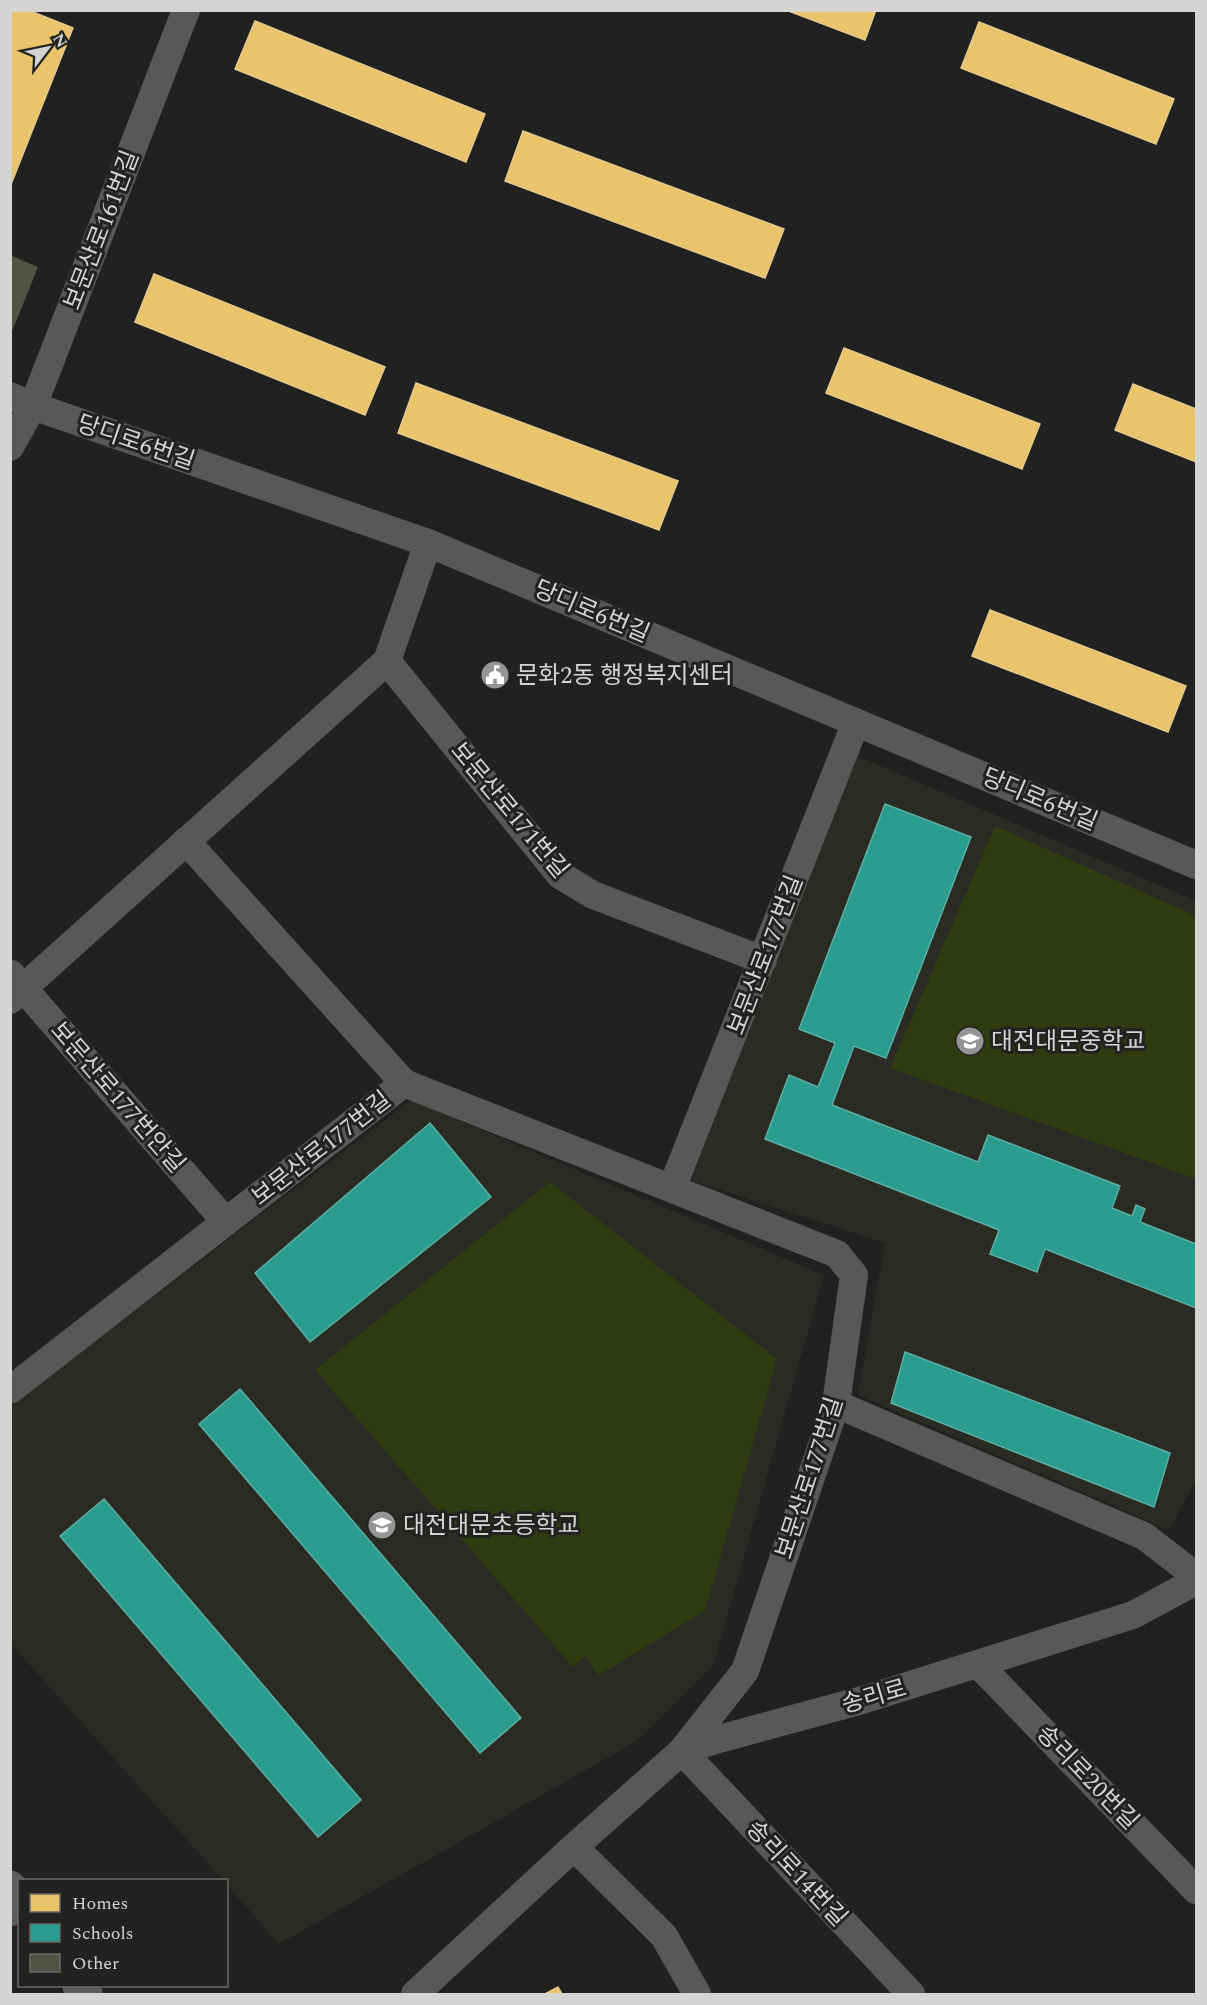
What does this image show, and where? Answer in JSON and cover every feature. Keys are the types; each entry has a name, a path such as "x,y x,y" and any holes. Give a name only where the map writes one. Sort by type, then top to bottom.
{"street":[{"name":"보문산로161번길","path":"10,447 22,401 186,10"},
{"name":"당디로6번길","path":"22,401 428,543 1197,865"},
{"path":"15,987 186,841 387,661 428,543"},
{"name":"보문산로171번길","path":"387,661 560,875 593,895 763,960"},
{"name":"보문산로177번길","path":"672,1188 856,722"},
{"path":"186,841 404,1083"},
{"name":"보문산로177번안길","path":"15,987 226,1222"},
{"name":"보문산로177번길","path":"10,1390 404,1083 837,1254 854,1275 836,1404 745,1671 682,1751"},
{"name":"송리로","path":"415,1995 574,1847 682,1751 979,1665 1133,1615 1197,1579 1144,1536 836,1404"},
{"name":"송리로20번길","path":"979,1665 1197,1890"},
{"name":"송리로14번길","path":"682,1751 911,1995"},
{"path":"574,1847 664,1936 698,1995"}],"shaded area":[{"name":"대전대문중학교","path":"855,755 1196,901 1196,1480 1169,1530 858,1395 885,1243 690,1180"},
{"name":"대전대문초등학교","path":"411,1100 824,1275 713,1666 634,1743 279,1944 228,1886 228,1879 222,1879 11,1644 10,1406"}],"green space":[{"path":"995,826 1196,916 1196,1179 890,1068"},
{"path":"550,1182 777,1359 705,1611 599,1675 585,1656 573,1667 315,1370"}],"building: Homes":[{"path":"14,10 28,10 73,28 10,187 10,20"},
{"path":"786,10 876,10 865,40"},
{"path":"255,21 485,114 466,162 235,69"},
{"path":"979,22 1174,99 1156,144 961,68"},
{"path":"523,131 784,229 765,278 505,181"},
{"path":"154,274 385,367 365,415 135,322"},
{"path":"844,348 1040,424 1022,469 826,393"},
{"path":"416,383 678,481 659,530 398,433"},
{"path":"1133,384 1196,409 1196,462 1115,430"},
{"path":"990,610 1186,686 1168,732 972,656"},
{"path":"558,1987 562,1994 545,1994"}],"building: Schools":[{"path":"885,804 971,837 886,1058 854,1046 832,1105 978,1162 988,1135 1120,1186 1112,1208 1132,1216 1136,1205 1145,1209 1140,1222 1196,1244 1196,1308 1045,1249 1037,1272 990,1254 999,1230 765,1139 789,1075 818,1087 835,1043 799,1029"},
{"path":"430,1123 491,1197 310,1342 255,1273"},
{"path":"905,1352 1170,1453 1154,1507 891,1403"},
{"path":"240,1389 521,1718 480,1753 199,1424"},
{"path":"104,1499 361,1800 318,1837 60,1536"}],"building: Other":[{"path":"10,255 38,267 11,334 10,334"}],"place":[{"name":"문화2동 행정복지센터","path":"495,675"},
{"name":"대전대문중학교","path":"970,1041"},
{"name":"대전대문초등학교","path":"382,1525"}]}
